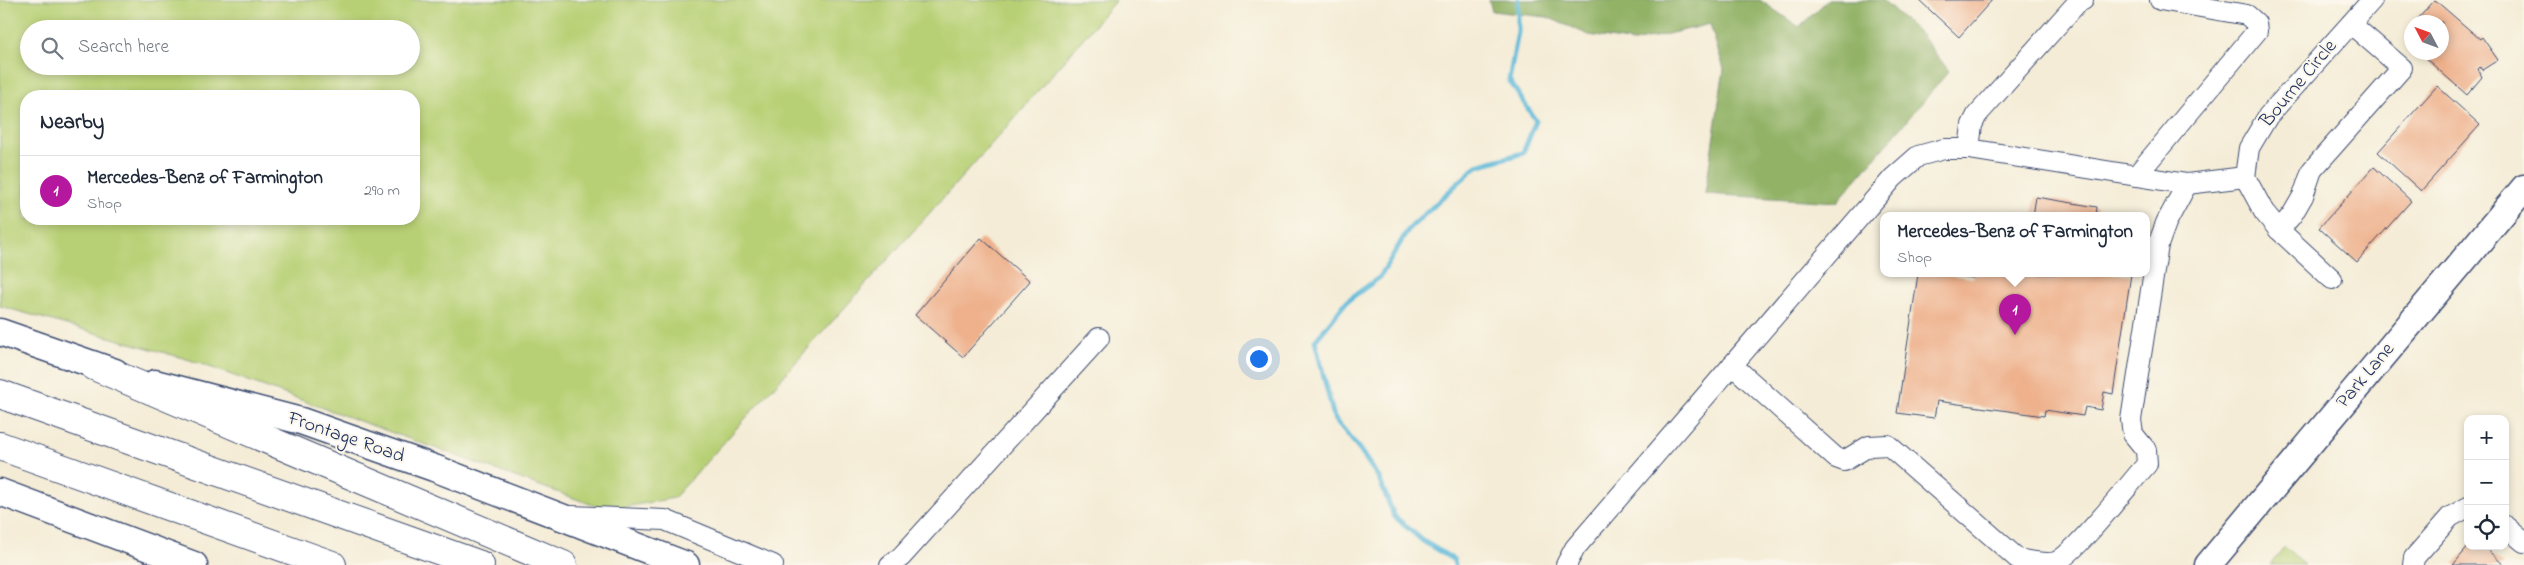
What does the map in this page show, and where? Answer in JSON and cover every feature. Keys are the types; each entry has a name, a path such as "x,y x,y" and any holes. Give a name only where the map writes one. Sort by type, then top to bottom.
{"highway":[{"path":"94,366 563,565"},
{"path":"0,394 480,565"},
{"path":"0,446 332,565"},
{"path":"252,536 316,565"}],"main road":[{"name":"Park Lane","path":"2208,565 2524,188"},
{"path":"2478,242 2524,205"},
{"name":"Frontage Road","path":"0,332 94,366 301,421 559,515 686,565"},
{"path":"0,492 194,565"}],"street":[{"path":"1969,149 1972,125 1977,115 2077,3 2083,0"},
{"path":"2136,176 2257,31 2256,23 2247,15 2160,0"},
{"name":"Bourne Circle","path":"2245,177 2249,148 2268,116 2372,0"},
{"path":"2279,230 2292,215 2304,196 2312,170 2402,68 2351,24"},
{"path":"1566,565 1575,548 1732,365 1893,178 1918,156 1944,150 1969,149 2187,184 2245,177 2264,212 2279,230 2332,278"},
{"path":"1732,365 1836,458 1844,461 1869,446 1888,445 2018,559 2038,563 2055,562 2073,548 2147,464 2146,450 2132,434 2131,420 2158,245 2166,223 2187,184"},
{"path":"890,565 901,557 1099,338"},
{"path":"2413,565 2414,558 2450,517 2464,509"},
{"path":"559,515 665,520 773,565"},
{"path":"2509,529 2524,542"}],"green space":[{"path":"0,0 1116,0 1012,121 674,498 607,510 190,360 0,306"},
{"path":"1489,0 1760,0 1799,27 1828,0 1883,0 1920,34 1949,71 1837,202 1705,194 1724,69 1710,24 1634,42 1589,35 1547,17 1492,11"},
{"path":"2284,547 2305,565 2270,565"}],"building":[{"path":"1919,0 1992,0 1959,37"},
{"path":"2435,0 2480,39 2482,37 2498,60 2482,70 2480,67 2478,69 2482,77 2467,95 2428,60 2449,60 2449,15 2421,15"},
{"path":"2437,86 2480,125 2421,191 2378,152"},
{"path":"2374,167 2411,201 2357,262 2319,228"},
{"path":"2036,197 2097,207 2096,212 2034,212"},
{"path":"981,238 1030,281 963,357 915,315"},
{"path":"1918,277 2131,277 2113,394 2104,392 2101,410 2085,407 2083,416 2045,410 2044,416 1937,401 1934,418 1897,413"},
{"path":"2466,550 2487,550 2504,565 2453,565"}],"waterway":[{"path":"1455,565 1454,560 1423,541 1394,516 1379,478 1357,446 1334,418 1315,341 1347,301 1380,277 1408,230 1458,183 1477,166 1523,153 1536,121 1509,80 1518,32 1518,0"}],"place":[{"name":"Mercedes-Benz of Farmington","path":"2015,335"}]}
